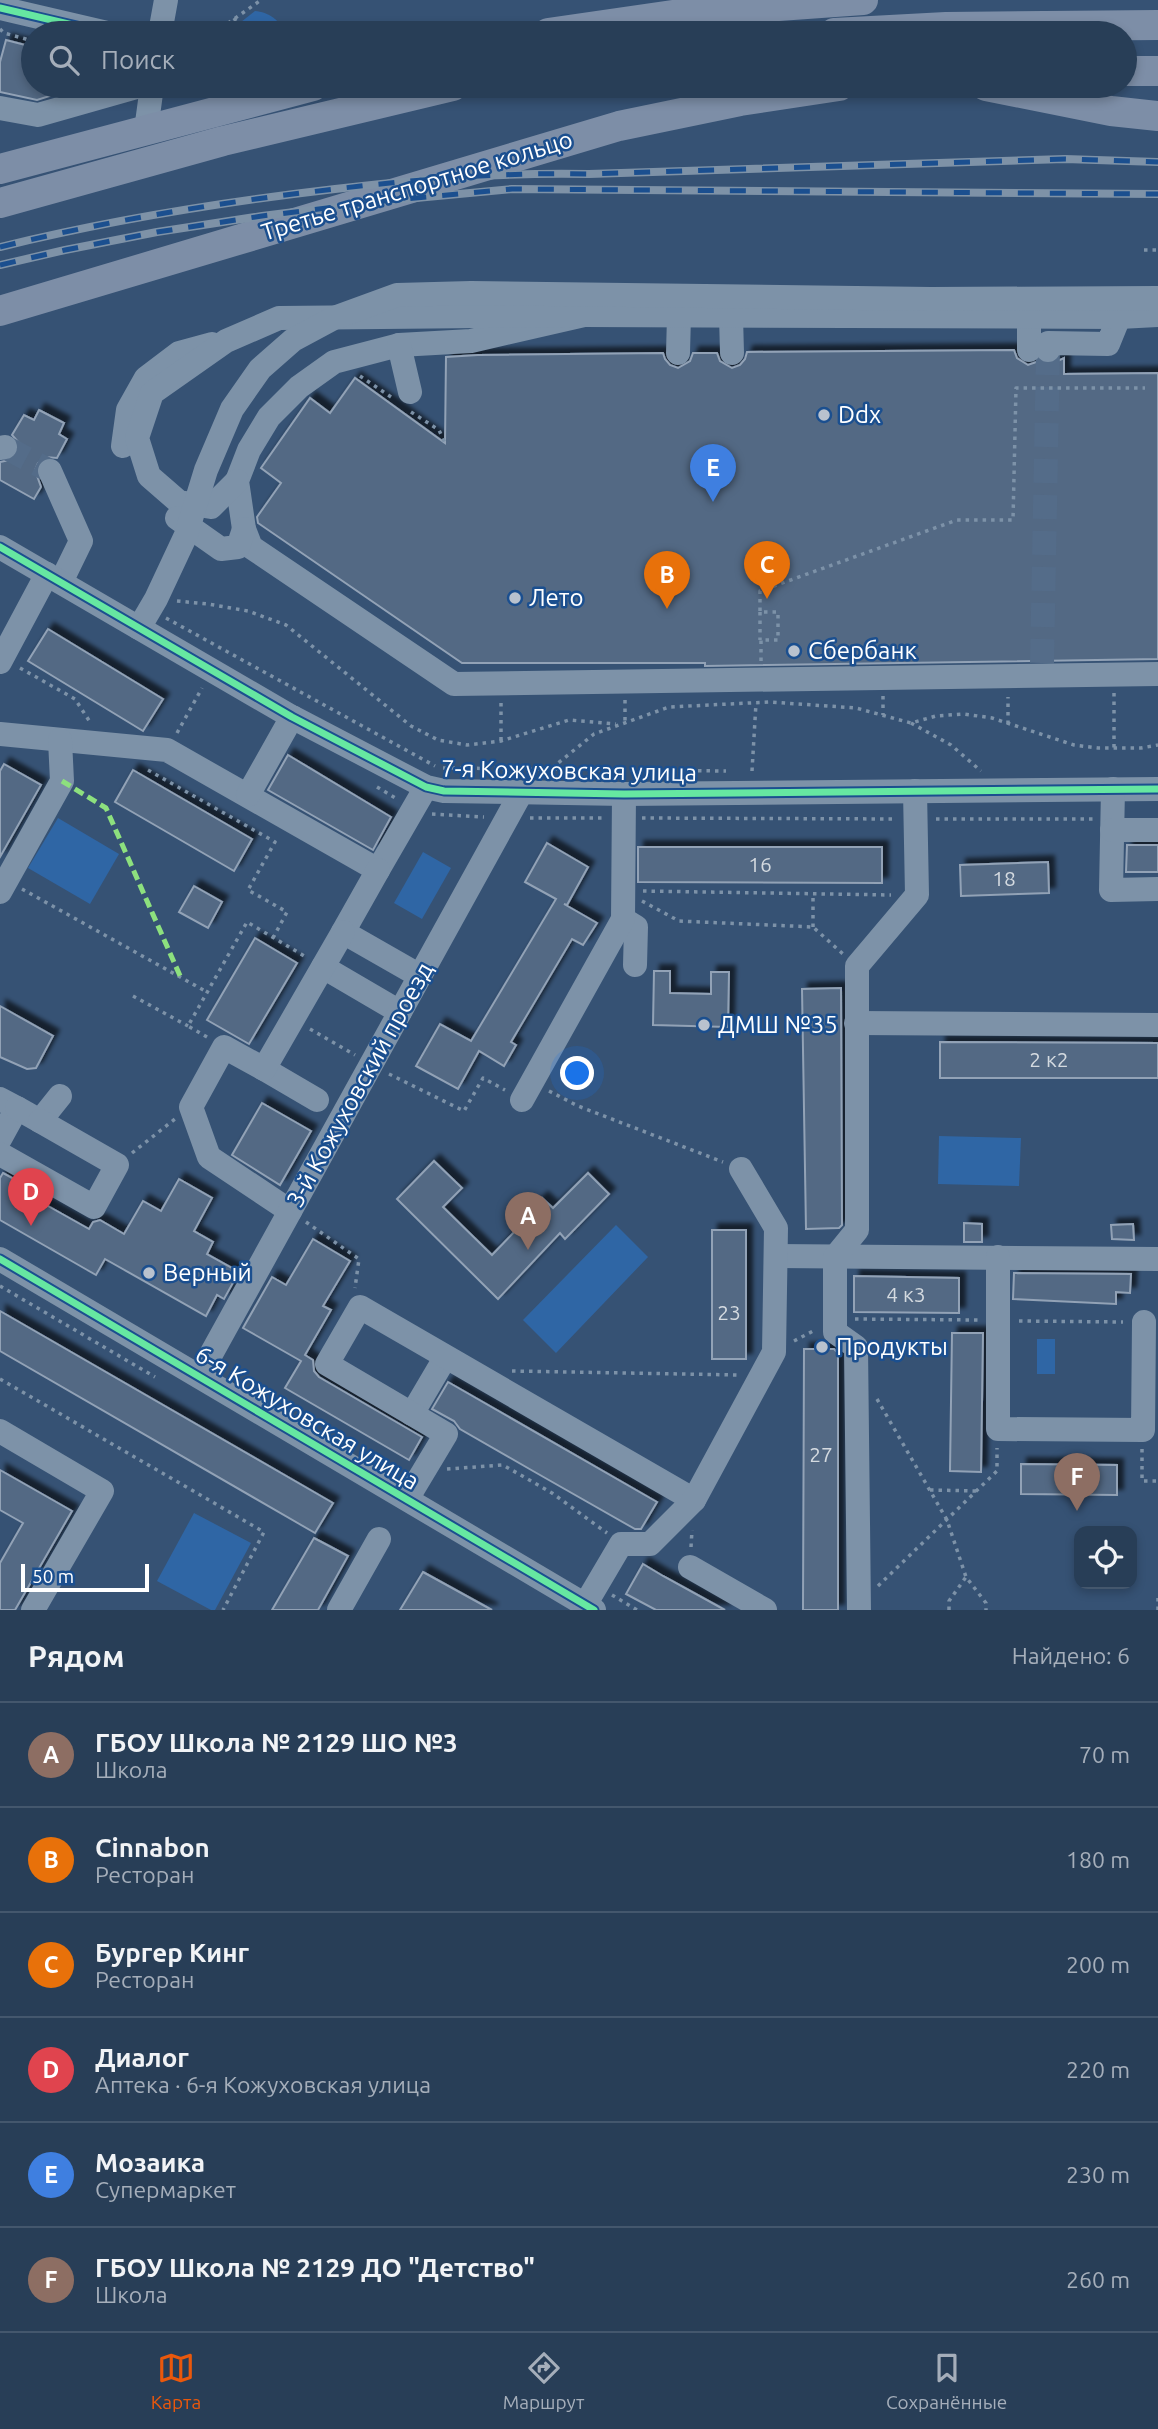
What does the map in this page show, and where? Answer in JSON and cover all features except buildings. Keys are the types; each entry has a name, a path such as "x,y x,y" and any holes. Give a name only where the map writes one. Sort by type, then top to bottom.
{"main road":[{"path":"631,21 694,12 863,0"},
{"path":"1137,25 1158,25"},
{"path":"1137,71 1158,71"},
{"path":"0,169 267,98"},
{"path":"0,203 223,141 403,98"},
{"name":"Третье транспортное кольцо","path":"0,311 619,125 762,98"},
{"path":"1053,98 1153,116"}],"street":[{"path":"162,21 166,0"},
{"path":"0,8 56,21"},
{"path":"0,108 38,114 96,98"},
{"path":"146,130 150,98"},
{"path":"145,618 186,535 206,470 232,409 260,369 293,341 334,318 397,295 471,293 859,307 1030,308 1158,298"},
{"path":"244,529 238,547 221,549 156,504 136,480 123,448 128,410 146,378 179,353 226,341 279,318 732,316 859,307"},
{"path":"1030,308 1119,317 1158,315"},
{"path":"1030,308 1039,350 1048,343 1108,344 1119,317"},
{"path":"226,341 152,393 137,438 149,476 179,502 211,507 237,481 249,450 269,417 299,387 334,362 399,345 471,341 584,315"},
{"path":"678,316 678,353"},
{"path":"732,316 732,353"},
{"path":"399,345 410,393"},
{"path":"1,660 54,578 82,541 50,471"},
{"path":"237,481 244,529 251,547 454,684 1042,669 1158,674"},
{"name":"7-я Кожуховская улица","path":"0,547 54,578 145,618 292,718 419,797 444,791 521,793 624,806 915,791 1158,789"},
{"path":"247,795 292,718"},
{"path":"0,735 167,750 378,870"},
{"path":"3,886 62,781 60,740"},
{"path":"1113,789 1111,890 1158,889"},
{"path":"859,1608 856,1347 835,1332 835,1257 857,1230 857,966 918,895 915,791"},
{"name":"3-й Кожуховский проезд","path":"198,1377 521,793"},
{"path":"264,1069 419,797"},
{"path":"526,1091 623,919 624,806"},
{"path":"1112,825 1158,830"},
{"path":"623,919 636,927 635,965"},
{"path":"343,932 420,976"},
{"path":"323,967 400,1012"},
{"path":"856,1023 1158,1025"},
{"path":"290,1211 209,1157 191,1107 224,1047 317,1100"},
{"path":"40,1121 60,1096"},
{"path":"0,1139 9,1103 117,1165 93,1207 0,1154"},
{"path":"592,1609 621,1544 650,1544 694,1500 774,1352 776,1228 741,1170"},
{"path":"776,1256 1158,1259"},
{"path":"998,1256 998,1429 1143,1430 1144,1322"},
{"name":"6-я Кожуховская улица","path":"0,1259 407,1499 554,1600 592,1609"},
{"path":"407,1499 446,1434 327,1364 360,1307 694,1500"},
{"path":"412,1414 445,1357"},
{"path":"0,1431 102,1490 33,1610"},
{"path":"339,1610 379,1539"},
{"path":"690,1567 765,1610"}],"path":[{"path":"230,21 261,0"},
{"path":"0,29 4,33 21,38"},
{"path":"1144,250 1158,250"},
{"path":"761,663 760,591 957,520 1013,520 1016,388 1145,388"},
{"path":"439,430 445,443"},
{"path":"208,604 248,611 286,625 411,726 438,740 467,745 501,741 569,720 618,725"},
{"path":"760,612 778,612 778,640 760,640"},
{"path":"145,618 438,768 726,771"},
{"path":"1,660 75,699 104,745"},
{"path":"167,750 204,686 198,682"},
{"path":"739,771 752,771 757,692"},
{"path":"1114,694 1114,748"},
{"path":"1008,696 1008,724"},
{"path":"883,697 883,715"},
{"path":"501,699 501,741"},
{"path":"551,769 594,734 669,707 770,702 856,708 911,723 951,745 984,773 970,773"},
{"path":"625,706 625,721"},
{"path":"911,723 936,716 964,714 992,718 1074,745 1141,748 1158,745"},
{"path":"140,765 275,842 248,890 287,912 273,937"},
{"path":"366,780 419,797 424,814 508,818 624,806 1112,825"},
{"path":"3,886 207,992"},
{"path":"624,891 918,895"},
{"path":"624,891 679,921 813,927 857,966"},
{"path":"813,894 813,927"},
{"path":"188,1026 247,922 323,967"},
{"path":"133,996 224,1047"},
{"path":"293,1018 371,1065 464,1111 483,1078 578,1106 741,1170"},
{"path":"117,1165 191,1107"},
{"path":"290,1211 359,1259 349,1326"},
{"path":"774,1352 835,1319"},
{"path":"510,1371 761,1375"},
{"path":"0,1379 264,1532 223,1610"},
{"path":"874,1395 947,1520 966,1577 986,1604 986,1610"},
{"path":"859,1608 997,1471 998,1429"},
{"path":"1143,1430 1142,1481 1158,1481"},
{"path":"424,1471 503,1465 552,1493 621,1544"},
{"path":"930,1490 977,1491"},
{"path":"690,1567 694,1500"},
{"path":"949,1610 949,1601 966,1577"},
{"path":"1158,1595 1158,1610"}],"shaded area":[{"path":"255,11 265,13 276,21 242,21"},
{"path":"58,818 119,854 90,904 28,868"},
{"path":"423,852 451,868 422,919 394,903"},
{"path":"939,1136 1021,1138 1019,1186 938,1184"},
{"path":"616,1225 648,1257 556,1353 523,1320"},
{"path":"1037,1339 1055,1339 1055,1374 1037,1374"},
{"path":"194,1513 251,1543 215,1610 157,1581"}],"tunnel":[{"path":"1042,663 1048,350"},
{"path":"5,447 50,471"}],"railway":[{"path":"0,247 83,228 208,206 430,179 1065,159 1158,162"},
{"path":"0,265 157,232 262,216 512,189 1158,194"}],"marked path":[{"path":"62,781 106,808 181,978"}],"cycle path":[{"path":"0,8 56,21"},
{"path":"0,547 292,717 426,787 444,791 624,794 1158,789"},
{"path":"0,1259 594,1610"}],"place":[{"name":"Ddx","path":"824,415"},
{"name":"Мозаика","path":"713,502"},
{"name":"Лето","path":"515,598"},
{"name":"Бургер Кинг","path":"767,599"},
{"name":"Cinnabon","path":"667,609"},
{"name":"Сбербанк","path":"794,651"},
{"name":"ДМШ №35","path":"704,1025"},
{"name":"Диалог","path":"31,1226"},
{"name":"ГБОУ Школа № 2129 ШО №3","path":"528,1250"},
{"name":"Верный","path":"149,1273"},
{"name":"Продукты","path":"822,1347"},
{"name":"ГБОУ Школа № 2129 ДО \"Детство\"","path":"1077,1511"}]}
